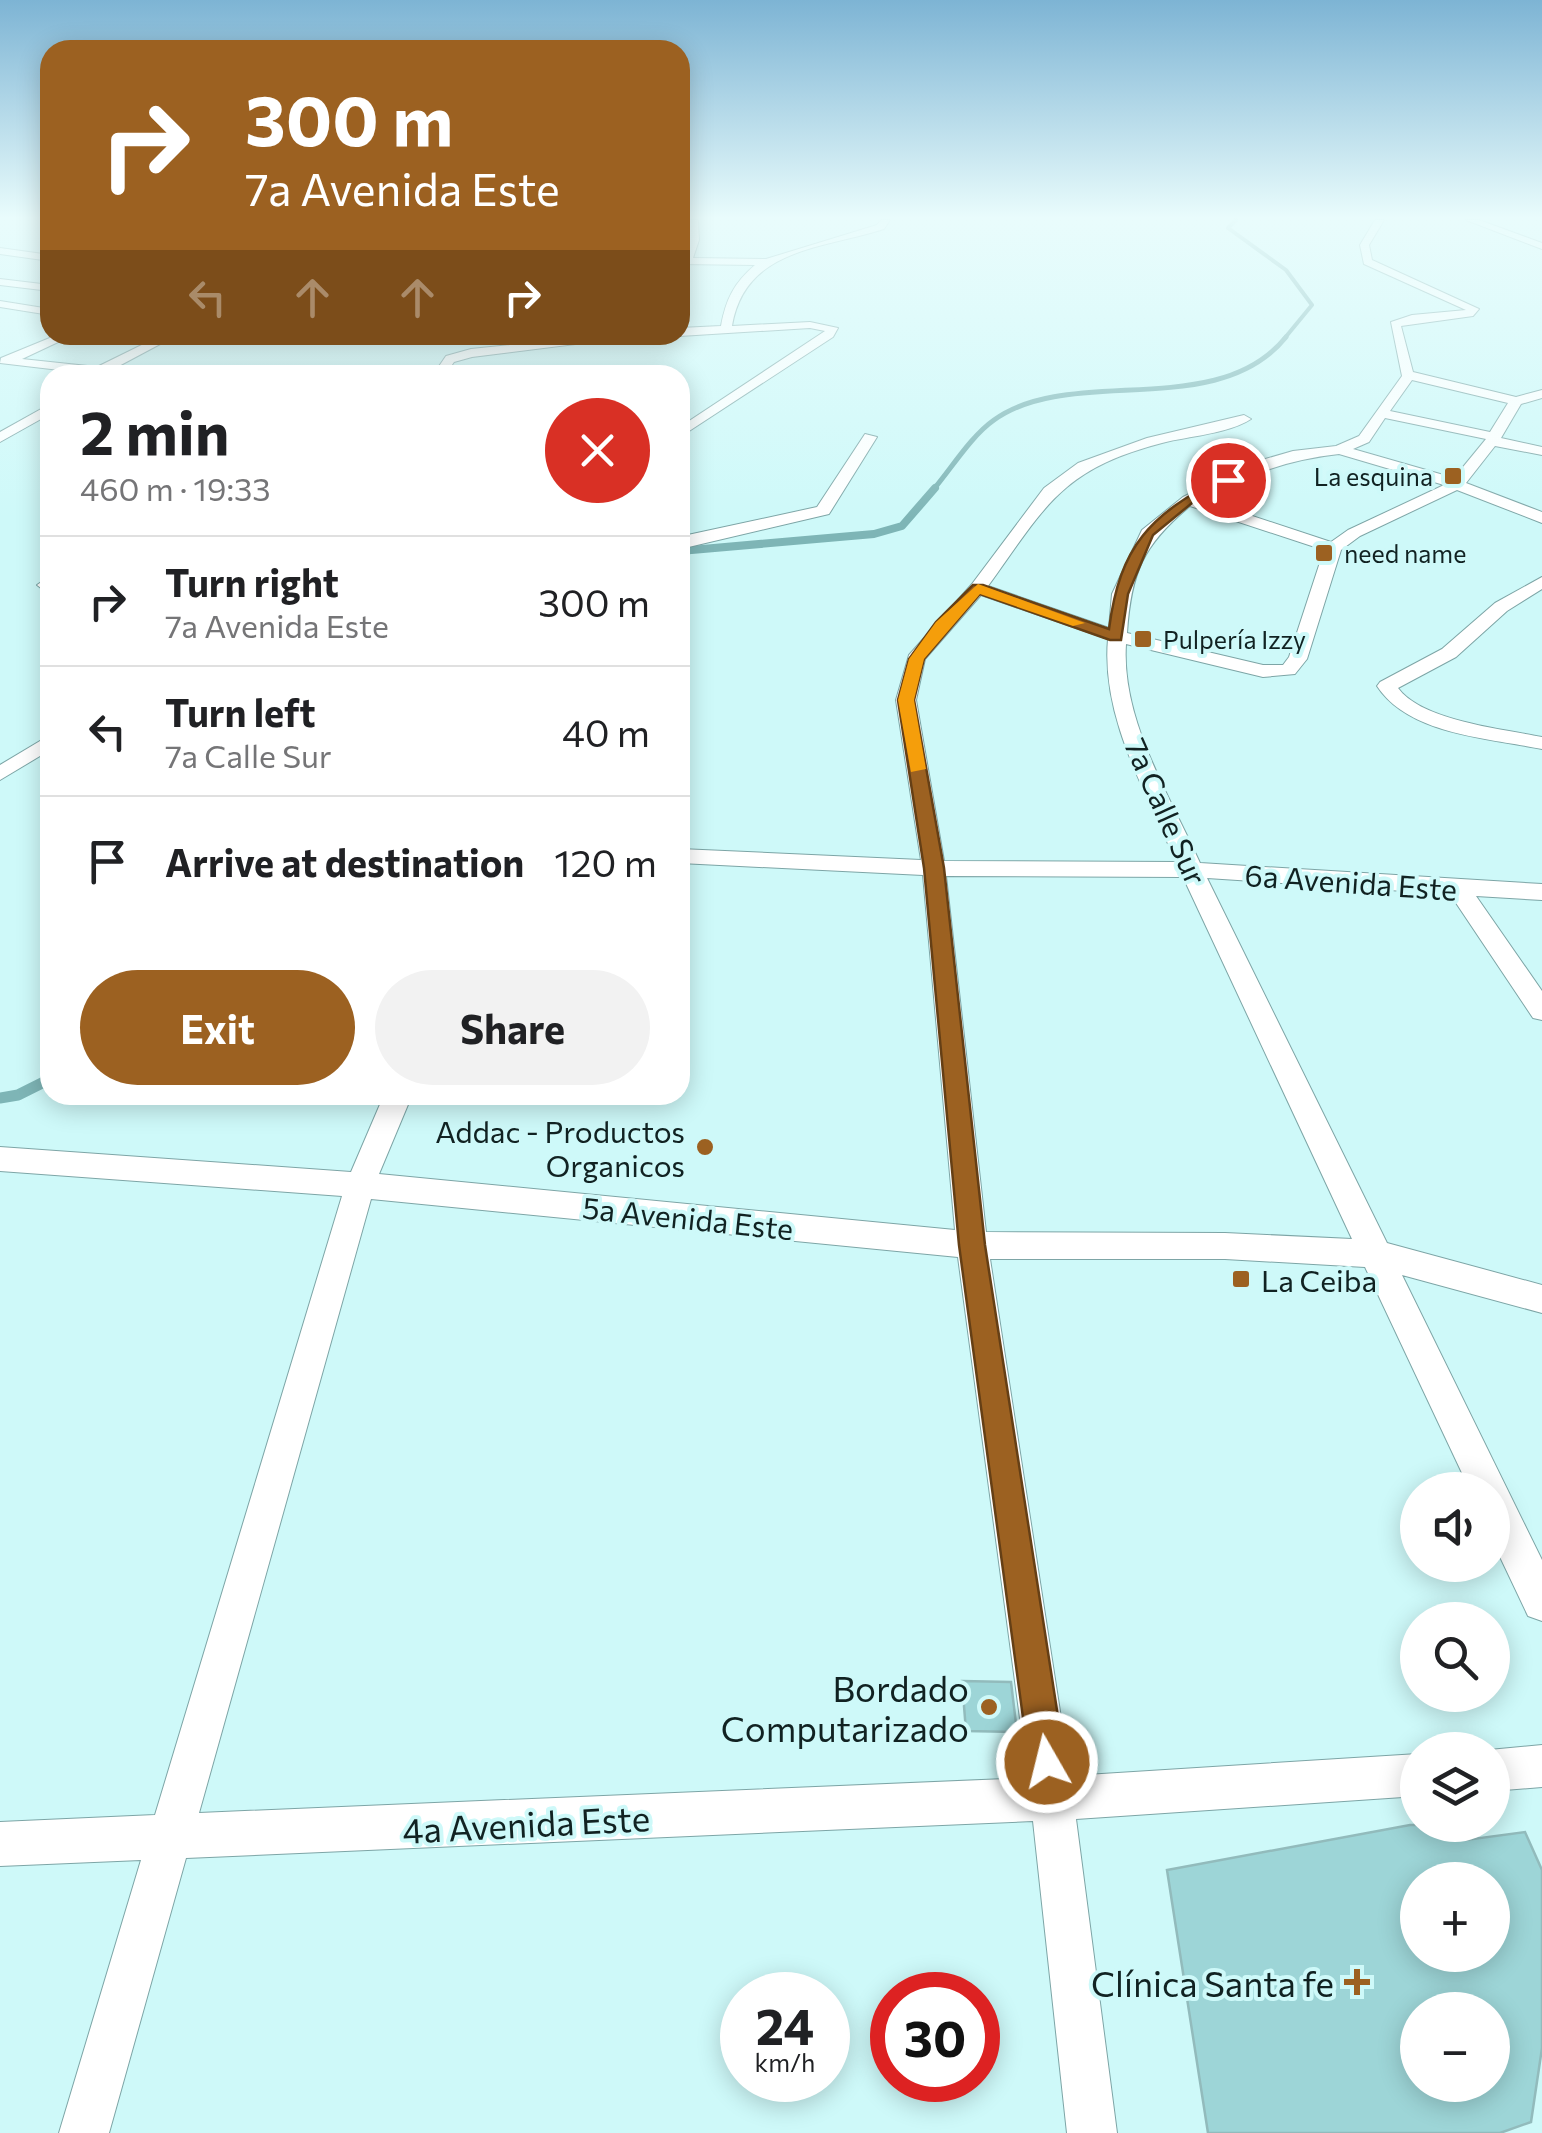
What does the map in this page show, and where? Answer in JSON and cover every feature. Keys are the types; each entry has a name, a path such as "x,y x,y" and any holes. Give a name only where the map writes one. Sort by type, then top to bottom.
{"street":[{"path":"726,329 728,320"},
{"path":"1408,320 1395,324 1408,375"},
{"path":"690,331 810,325 833,331 690,426"},
{"path":"2,363 44,345"},
{"path":"111,365 152,345"},
{"path":"445,365 450,358 471,353 547,345"},
{"path":"2,363 40,367"},
{"path":"1408,375 1514,403 1542,394"},
{"path":"1339,450 1364,439 1408,375"},
{"path":"978,588 1116,636 1264,671 1288,670 1298,659 1333,548 1354,533 1456,484 1493,439 1514,403"},
{"path":"1379,412 1542,452"},
{"path":"0,438 40,414"},
{"path":"1092,2133 1052,1799 972,1245 934,868 906,700 916,659 978,588 1049,491 1084,466 1152,440 1244,419"},
{"path":"690,542 822,510 870,437"},
{"path":"1339,450 1420,470 1542,518"},
{"name":"7a Calle Sur","path":"1339,450 1293,455 1260,465 1188,500 1148,533 1121,594 1116,636 1120,705 1191,870 1480,1472"},
{"path":"1188,500 1333,548"},
{"path":"1542,582 1501,607 1449,652 1387,686 1389,694 1400,704 1424,716 1542,742"},
{"path":"0,774 40,748"},
{"name":"6a Avenida Este","path":"690,856 934,868 1191,870 1542,892"},
{"path":"1459,889 1542,1011"},
{"path":"84,2133 360,1184 394,1105"},
{"name":"5a Avenida Este","path":"0,1160 360,1184 972,1245 1225,1246 1376,1254 1542,1298"},
{"path":"1510,1535 1542,1602"},
{"path":"1510,1769 1542,1766"},
{"path":"1052,1799 1400,1775"},
{"name":"4a Avenida Este","path":"0,1844 1052,1799"}],"building":[{"name":"Bordado Computarizado","path":"962,1681 1011,1682 1017,1732 966,1731"},
{"name":"Clínica Santa fe","path":"1400,1827 1400,1842 1510,1842 1510,1834 1525,1832 1542,1870 1542,2048 1531,2122 1500,2133 1208,2133 1167,1870"}],"waterway":[{"path":"1285,338 1300,320"},
{"path":"933,490 986,427 1026,404 1063,395 1184,386 1223,378 1257,363 1285,338"},
{"path":"690,550 874,534 902,526 935,488"},
{"path":"0,1098 18,1095 40,1084"}],"slow traffic":[{"path":"918,769 906,700 916,659 978,588 1078,623"}],"place":[{"name":"La esquina","path":"1453,476"},
{"name":"need name","path":"1324,553"},
{"name":"Pulpería Izzy","path":"1143,639"},
{"name":"Addac - Productos Organicos","path":"705,1147"},
{"name":"La Ceiba","path":"1241,1279"},
{"name":"Bordado Computarizado","path":"989,1707"},
{"name":"Clínica Santa fe","path":"1357,1982"}],"route":[{"path":"1047,1762 972,1245 934,868 906,700 916,659 978,588 1116,636 1121,594 1148,533 1188,500 1228,480"}]}
